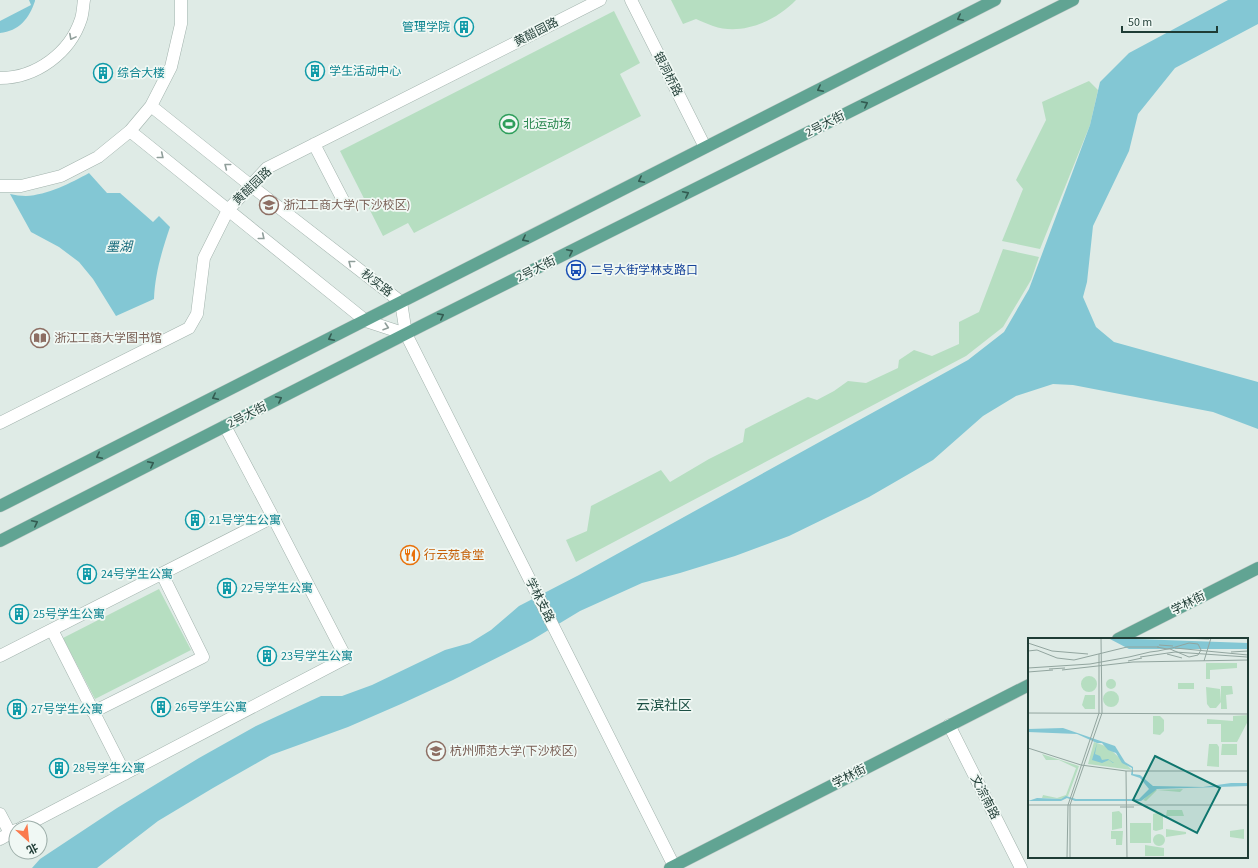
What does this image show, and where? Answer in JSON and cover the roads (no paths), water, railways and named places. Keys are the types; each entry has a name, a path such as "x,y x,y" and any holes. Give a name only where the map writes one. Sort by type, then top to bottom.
{"main road":[{"path":"0,506 995,0"},
{"name":"2号大街","path":"0,541 406,334 1073,0"},
{"name":"学林街","path":"1120,638 1258,568"},
{"name":"学林街","path":"672,867 1028,686"}],"street":[{"path":"0,78 28,73 51,61 70,42 81,18 84,0"},
{"path":"0,186 21,186 61,176 98,157 130,131 151,106 171,67 182,24 181,0"},
{"name":"黄醋园路","path":"0,423 189,328 197,314 204,258 228,210 267,168 600,0"},
{"name":"银洞桥路","path":"631,0 705,147"},
{"name":"秋实路","path":"151,106 401,302 406,334"},
{"path":"130,131 366,321 406,334"},
{"path":"314,144 344,202"},
{"name":"学林支路","path":"406,334 561,641 672,867"},
{"path":"37,820 346,658 225,426"},
{"path":"0,656 273,516"},
{"path":"93,712 203,657 162,574"},
{"path":"52,630 125,774"},
{"name":"文淙南路","path":"949,725 1021,868"},
{"path":"0,814 8,827"}],"water":[{"path":"29,0 35,1 26,19 13,30 0,33 0,21 31,5"},
{"path":"1228,0 1258,0 1258,24 1175,68 1138,114 1129,151 1093,226 1087,282 1083,297 1096,327 1114,342 1258,382 1258,429 1213,412 1073,385 1053,384 1016,396 983,416 933,460 869,497 789,536 735,556 642,583 580,611 532,640 453,680 348,727 271,755 158,821 97,868 32,868 39,860 48,860 48,854 117,808 199,758 256,726 321,696 342,696 372,685 445,650 470,643 491,630 519,606 579,575 968,360 1004,332 1029,289 1090,125 1100,82 1129,53"},
{"name":"墨湖","path":"89,173 107,193 120,193 153,222 159,216 170,227 157,271 154,299 116,316 93,279 79,262 59,247 31,232 10,194 26,196 50,191"}],"place":[{"name":"管理学院","path":"464,27"},
{"name":"学生活动中心","path":"315,71"},
{"name":"综合大楼","path":"103,73"},
{"name":"北运动场","path":"509,124"},
{"name":"浙江工商大学(下沙校区)","path":"269,205"},
{"name":"二号大街学林支路口","path":"576,270"},
{"name":"浙江工商大学图书馆","path":"40,338"},
{"name":"21号学生公寓","path":"195,520"},
{"name":"行云苑食堂","path":"410,555"},
{"name":"24号学生公寓","path":"87,574"},
{"name":"22号学生公寓","path":"227,588"},
{"name":"25号学生公寓","path":"19,614"},
{"name":"23号学生公寓","path":"267,656"},
{"name":"26号学生公寓","path":"161,707"},
{"name":"27号学生公寓","path":"17,709"},
{"name":"杭州师范大学(下沙校区)","path":"436,751"},
{"name":"28号学生公寓","path":"59,768"}],"district":[{"name":"云滨社区","path":"664,705"}]}
